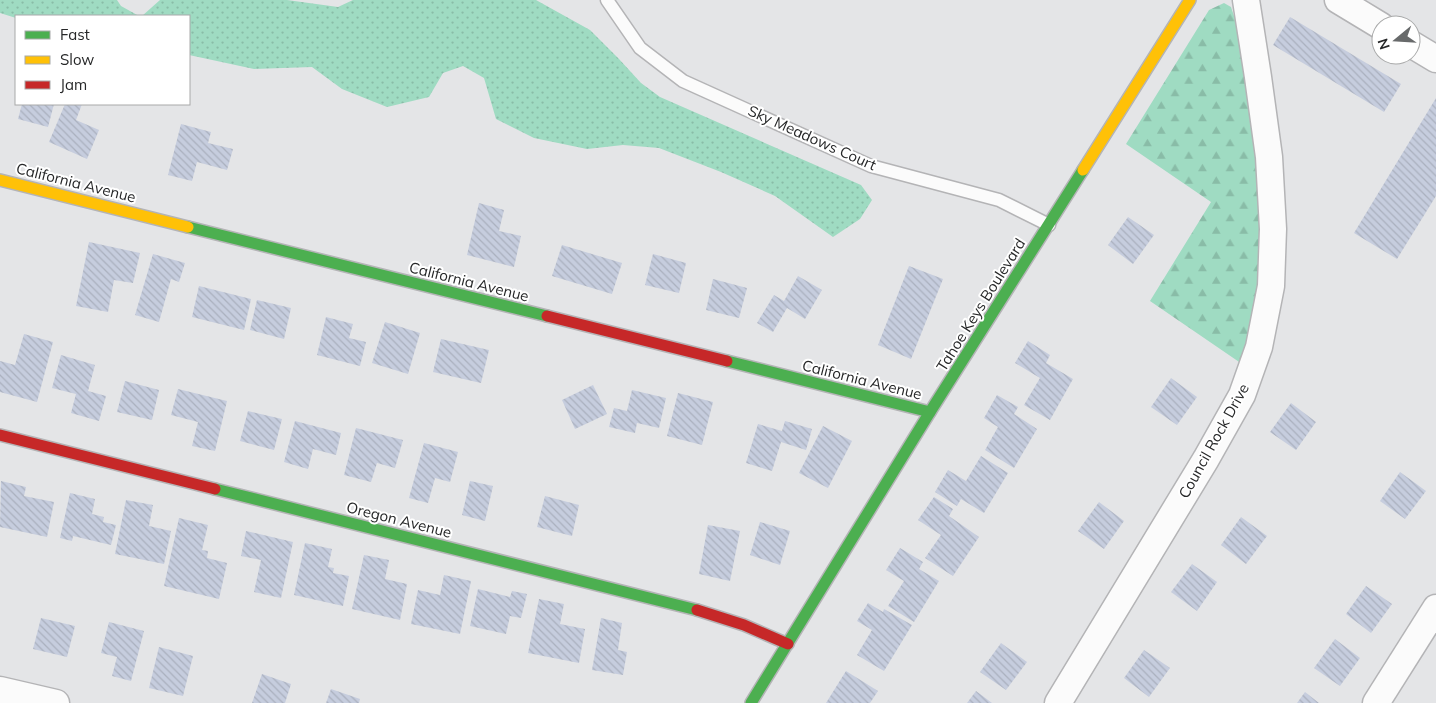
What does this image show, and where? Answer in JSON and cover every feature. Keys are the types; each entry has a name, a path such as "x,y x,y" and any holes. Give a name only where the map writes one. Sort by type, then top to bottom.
{"street":[{"name":"Tahoe Keys Boulevard","path":"752,703 930,412 1190,0"},
{"name":"Council Rock Drive","path":"1058,703 1206,459 1242,395 1259,347 1271,286 1273,229 1269,156 1246,0"},
{"path":"1338,0 1371,20"},
{"path":"1421,50 1436,59"},
{"name":"California Avenue","path":"0,180 930,412"},
{"name":"Oregon Avenue","path":"0,435 703,611 788,644"},
{"path":"1376,703 1436,608"},
{"path":"0,690 56,703"}],"lane":[{"name":"Sky Meadows Court","path":"607,0 640,48 683,81 871,166 999,200 1049,225"}],"green space":[{"path":"0,0 117,0 121,6 137,15 15,15 15,18 0,13"},
{"path":"160,0 287,0 338,7 353,0 536,0 590,30 641,83 660,97 861,185 872,200 860,219 833,237 775,196 721,172 659,148 623,145 587,149 534,138 496,119 484,78 463,66 443,73 429,97 387,107 342,89 312,67 254,69 190,55 190,15 143,15"},
{"path":"1224,3 1231,7 1238,28 1256,147 1262,231 1256,311 1245,366 1150,301 1211,202 1126,144 1209,10"}],"building":[{"path":"1290,17 1401,84 1384,112 1273,45"},
{"path":"1436,98 1436,196 1397,259 1354,233"},
{"path":"22,105 54,105 48,127 18,119"},
{"path":"65,105 82,105 76,120 99,130 87,159 49,142"},
{"path":"181,124 211,132 208,143 233,149 227,170 197,162 192,181 168,175"},
{"path":"479,203 504,210 499,231 521,236 514,267 467,255"},
{"path":"1128,217 1154,235 1133,264 1108,245"},
{"path":"89,242 140,253 133,283 114,280 108,312 76,306"},
{"path":"562,245 622,263 612,294 552,276"},
{"path":"153,254 185,263 179,282 171,279 159,322 135,315"},
{"path":"653,254 686,263 679,293 645,285"},
{"path":"909,266 943,279 911,359 878,345"},
{"path":"798,276 822,290 805,319 787,308 773,332 757,323 774,295 784,301"},
{"path":"713,279 747,288 739,318 706,310"},
{"path":"199,286 251,299 244,330 192,317"},
{"path":"257,300 291,308 284,339 250,330"},
{"path":"326,317 353,324 349,338 366,342 360,366 317,355"},
{"path":"385,322 420,333 408,374 372,363"},
{"path":"24,334 53,342 37,402 0,392 0,361 15,365"},
{"path":"441,339 489,350 481,383 433,372"},
{"path":"1028,341 1050,355 1046,363 1073,379 1050,420 1024,405 1040,378 1015,363"},
{"path":"61,355 95,365 88,391 106,396 99,421 71,413 76,394 52,388"},
{"path":"1171,378 1197,397 1177,425 1151,407"},
{"path":"125,381 159,390 152,420 117,412"},
{"path":"593,385 607,414 575,429 562,400"},
{"path":"178,389 227,401 215,451 192,446 198,422 171,415"},
{"path":"632,390 666,398 659,428 637,423 635,433 609,427 614,408 627,411"},
{"path":"678,393 713,402 702,445 667,436"},
{"path":"997,395 1018,407 1014,414 1037,429 1014,468 985,450 998,427 984,418"},
{"path":"1291,403 1316,422 1296,450 1270,432"},
{"path":"248,411 282,419 274,450 240,441"},
{"path":"295,421 341,433 336,455 313,449 308,469 284,462"},
{"path":"785,421 812,429 806,450 781,442 772,471 746,463 758,424 782,431"},
{"path":"823,426 852,441 828,488 799,473"},
{"path":"356,428 403,440 395,468 377,463 371,482 344,475"},
{"path":"424,443 458,452 450,482 435,478 428,503 409,498"},
{"path":"981,456 1008,473 984,513 961,499 957,506 935,492 948,470 966,481"},
{"path":"1400,472 1426,491 1405,519 1380,501"},
{"path":"1,481 26,487 24,496 54,502 47,537 0,527"},
{"path":"470,481 493,486 485,521 462,515"},
{"path":"70,493 95,499 92,514 104,517 103,522 116,525 111,545 73,536 72,541 60,538"},
{"path":"545,496 579,505 572,536 537,527"},
{"path":"934,497 953,509 949,516 979,537 953,576 925,558 941,535 918,520"},
{"path":"126,500 153,505 149,526 171,531 164,564 115,554"},
{"path":"1099,502 1124,521 1104,549 1078,531"},
{"path":"1241,517 1267,536 1246,564 1221,545"},
{"path":"179,518 208,525 202,550 208,551 207,558 227,563 219,599 164,586"},
{"path":"760,522 790,531 780,565 750,555"},
{"path":"708,525 740,531 730,581 699,574"},
{"path":"246,531 293,542 281,598 254,592 261,560 241,556"},
{"path":"305,543 332,549 328,567 334,568 333,573 349,576 343,606 294,595"},
{"path":"900,548 923,562 919,569 939,581 914,622 888,606 904,581 886,570"},
{"path":"364,555 389,560 385,579 407,584 400,620 352,609"},
{"path":"1192,564 1217,582 1197,611 1171,592"},
{"path":"444,575 471,581 460,634 411,624 418,590 440,595"},
{"path":"1366,586 1392,604 1371,633 1346,614"},
{"path":"478,589 510,597 512,591 527,594 521,618 510,616 506,634 470,626"},
{"path":"539,599 564,604 560,624 585,629 579,663 528,653"},
{"path":"868,603 883,612 884,609 912,625 884,671 857,655 872,630 857,621"},
{"path":"41,618 75,626 67,657 33,649"},
{"path":"601,618 622,623 618,650 627,652 623,675 592,670"},
{"path":"109,622 144,631 131,681 112,676 117,657 101,653"},
{"path":"1335,639 1360,658 1340,686 1314,668"},
{"path":"1001,643 1027,662 1006,690 980,672"},
{"path":"159,647 193,656 183,696 149,688"},
{"path":"1144,650 1170,668 1149,697 1124,678"},
{"path":"846,671 878,691 870,703 826,703"},
{"path":"262,674 291,684 285,703 252,703"},
{"path":"331,689 360,699 359,703 326,703"},
{"path":"976,691 992,703 967,703"},
{"path":"1305,692 1319,703 1297,703"}],"traffic: fast":[{"path":"751,703 930,412 1083,170"},
{"path":"188,227 547,316"},
{"path":"727,361 930,412"},
{"path":"215,489 697,610"}],"traffic: slow":[{"path":"1083,170 1190,0"},
{"path":"0,180 188,227"}],"traffic: jam":[{"path":"547,316 727,361"},
{"path":"0,435 215,489"},
{"path":"697,610 744,625 788,644"}]}
